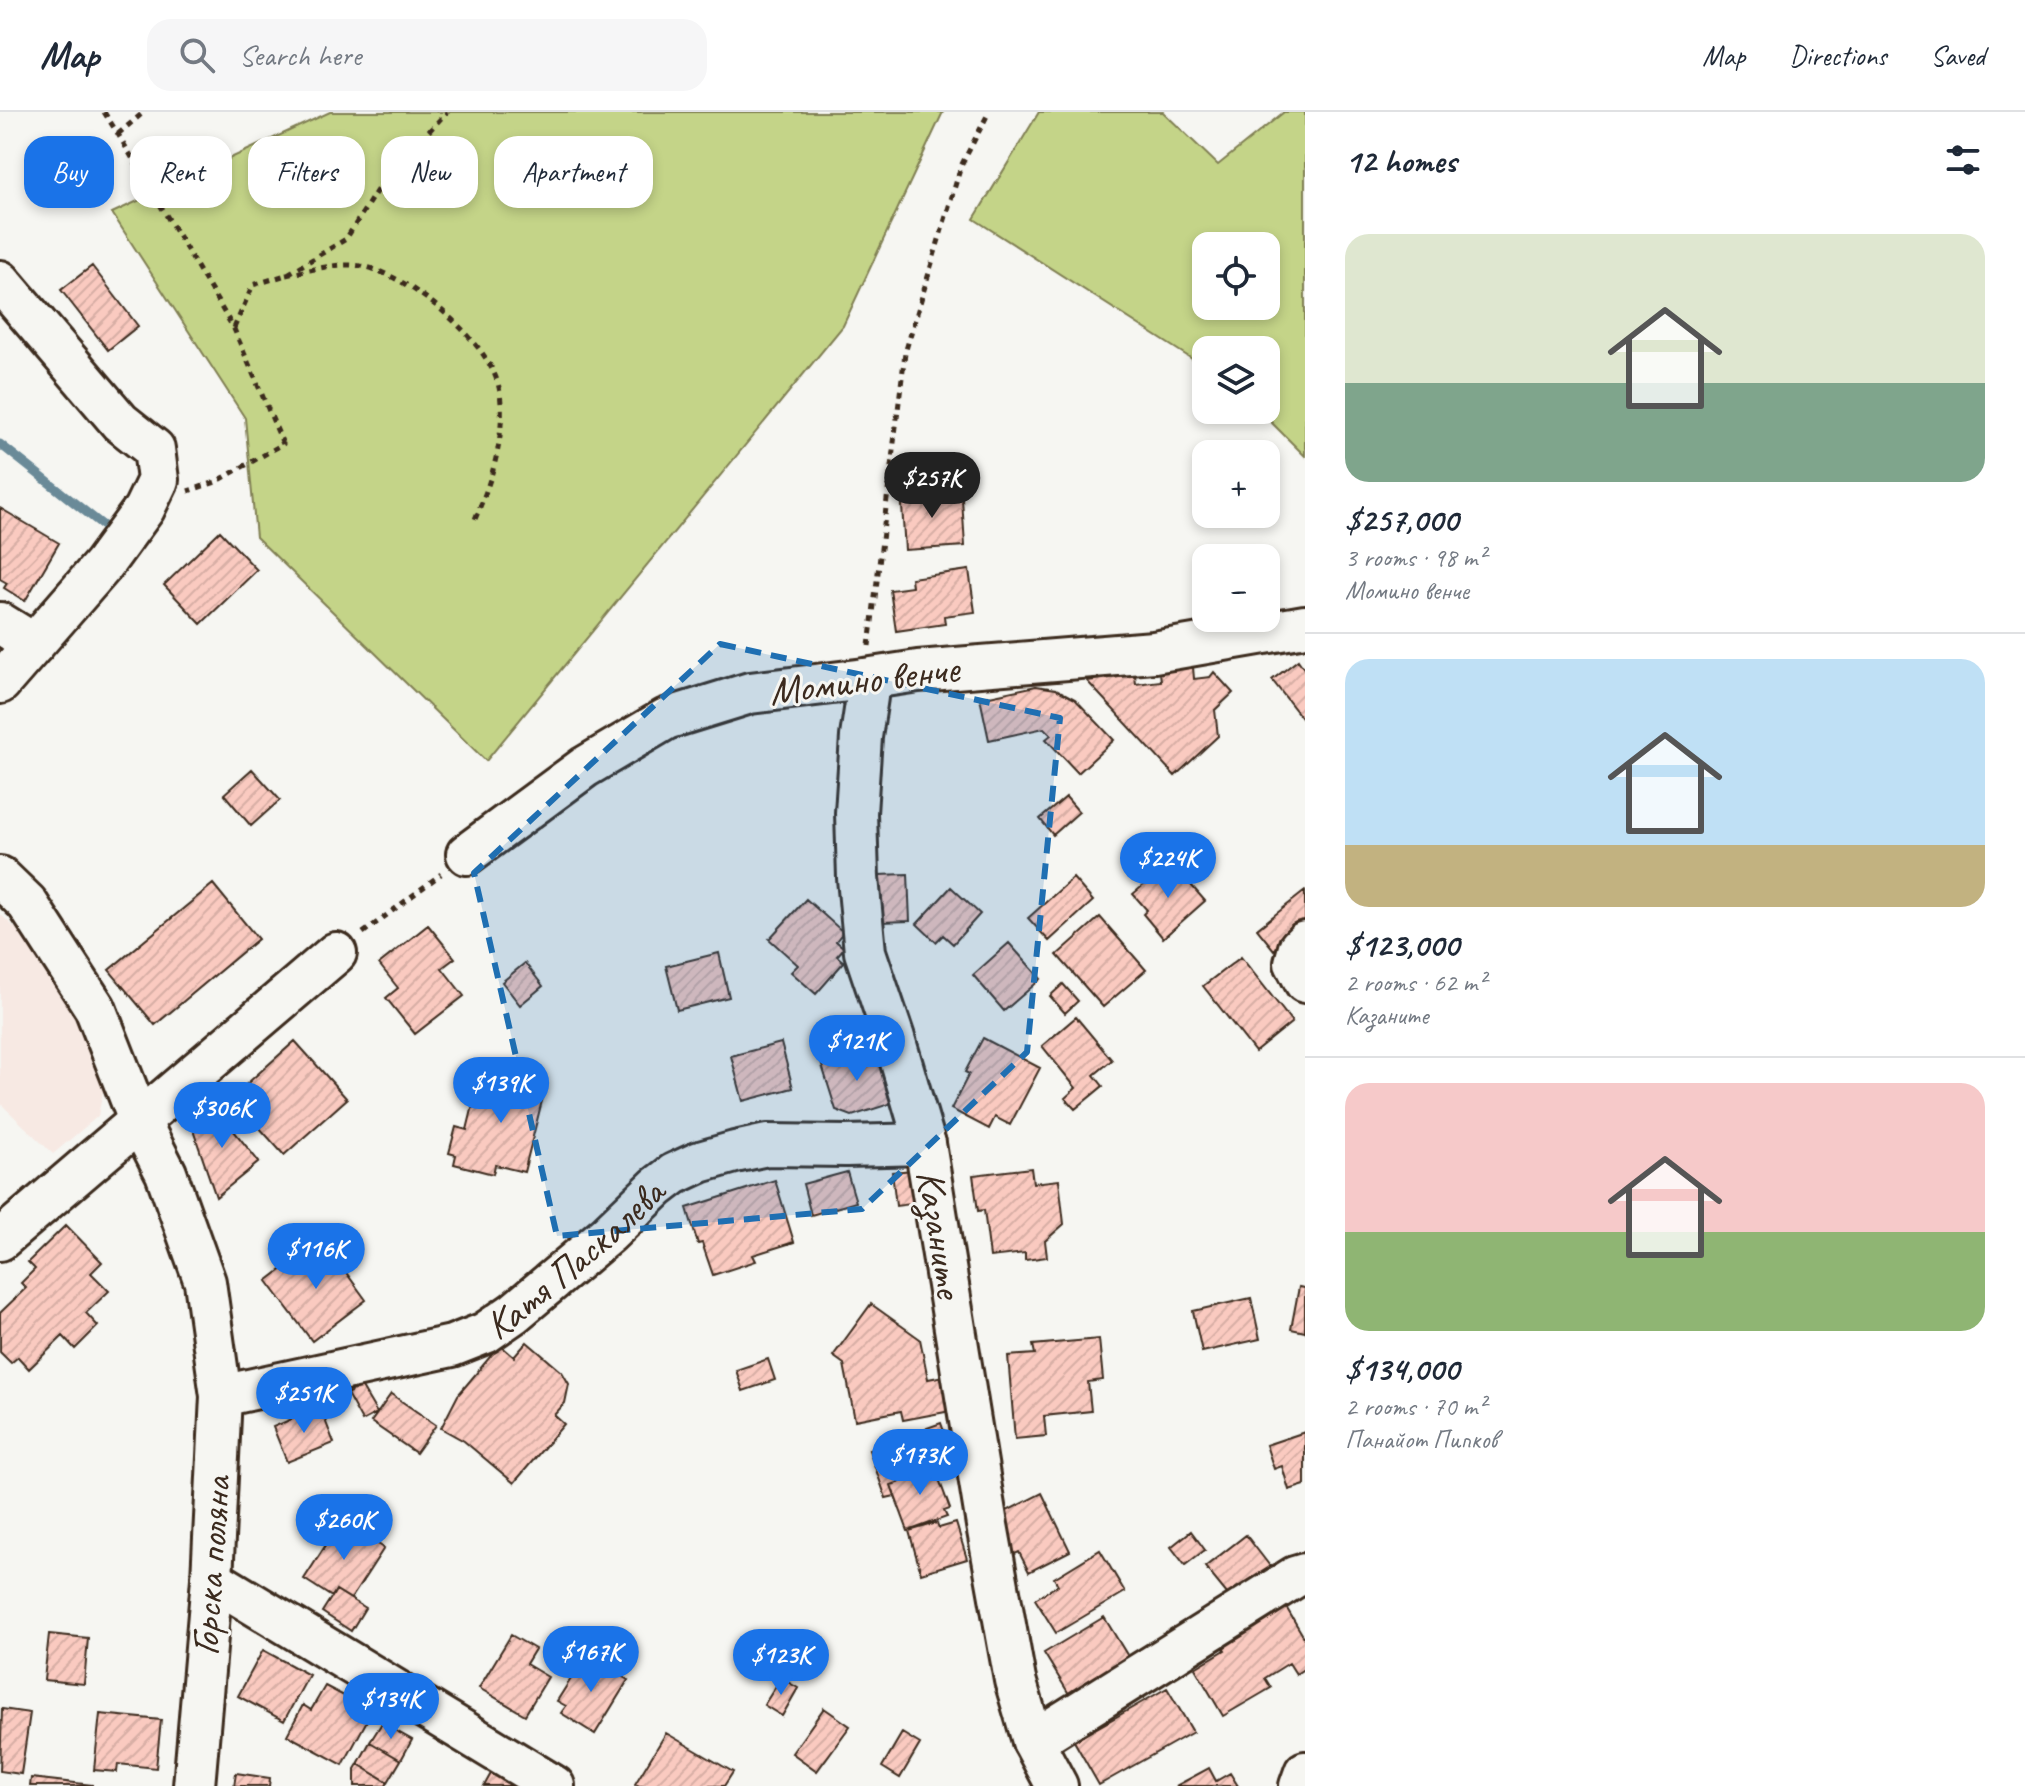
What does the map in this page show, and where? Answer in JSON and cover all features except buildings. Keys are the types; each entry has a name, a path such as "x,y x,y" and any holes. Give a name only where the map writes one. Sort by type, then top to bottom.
{"street":[{"path":"0,281 120,422 154,449 158,480 144,509 103,565 0,683"},
{"path":"0,623 34,644"},
{"name":"Момино венче","path":"467,854 585,767 666,719 750,693 918,671 1154,652 1305,626"},
{"name":"Казаните","path":"865,679 867,697 856,813 865,952 925,1144 1015,1680 1033,1741 1057,1786"},
{"name":"Горска поляна","path":"0,877 27,903 95,1008 139,1120 166,1173 205,1282 221,1396 212,1579 194,1786"},
{"path":"1305,942 1299,948 1295,963 1305,982"},
{"path":"0,1240 336,953"},
{"name":"Катя Паскалева","path":"221,1396 452,1346 485,1333 541,1292 657,1187 674,1174 700,1162 767,1145 925,1144"},
{"path":"1033,1741 1295,1577 1305,1574"},
{"path":"212,1579 554,1786"},
{"path":"1300,1786 1305,1772"}],"path":[{"path":"104,112 234,329 283,444 216,482 184,493 158,480"},
{"path":"118,134 144,112"},
{"path":"286,275 346,239 384,179 447,112"},
{"path":"865,679 905,353 961,166 989,112"},
{"path":"234,329 253,285 334,265 365,267 397,279 428,297 475,344 496,375 500,390 502,433 496,465 473,524"},
{"path":"336,953 467,854"}],"highlighted area":[{"path":"720,644 1060,718 1027,1052 862,1209 557,1236 474,873"}],"shaded area":[{"path":"0,914 19,931 79,1024 106,1077 98,1116 53,1154 0,1103"}],"green space":[{"path":"330,112 943,112 843,326 486,761 256,537 245,418 112,213 130,205 130,208 232,208 232,157 248,150 248,208 365,208 365,136 278,136"},
{"path":"1039,112 1163,112 1218,165 1284,112 1305,112 1305,456 1273,424 1280,424 1280,336 1192,336 1192,359 974,219"}],"waterway":[{"path":"0,444 105,527"}]}
